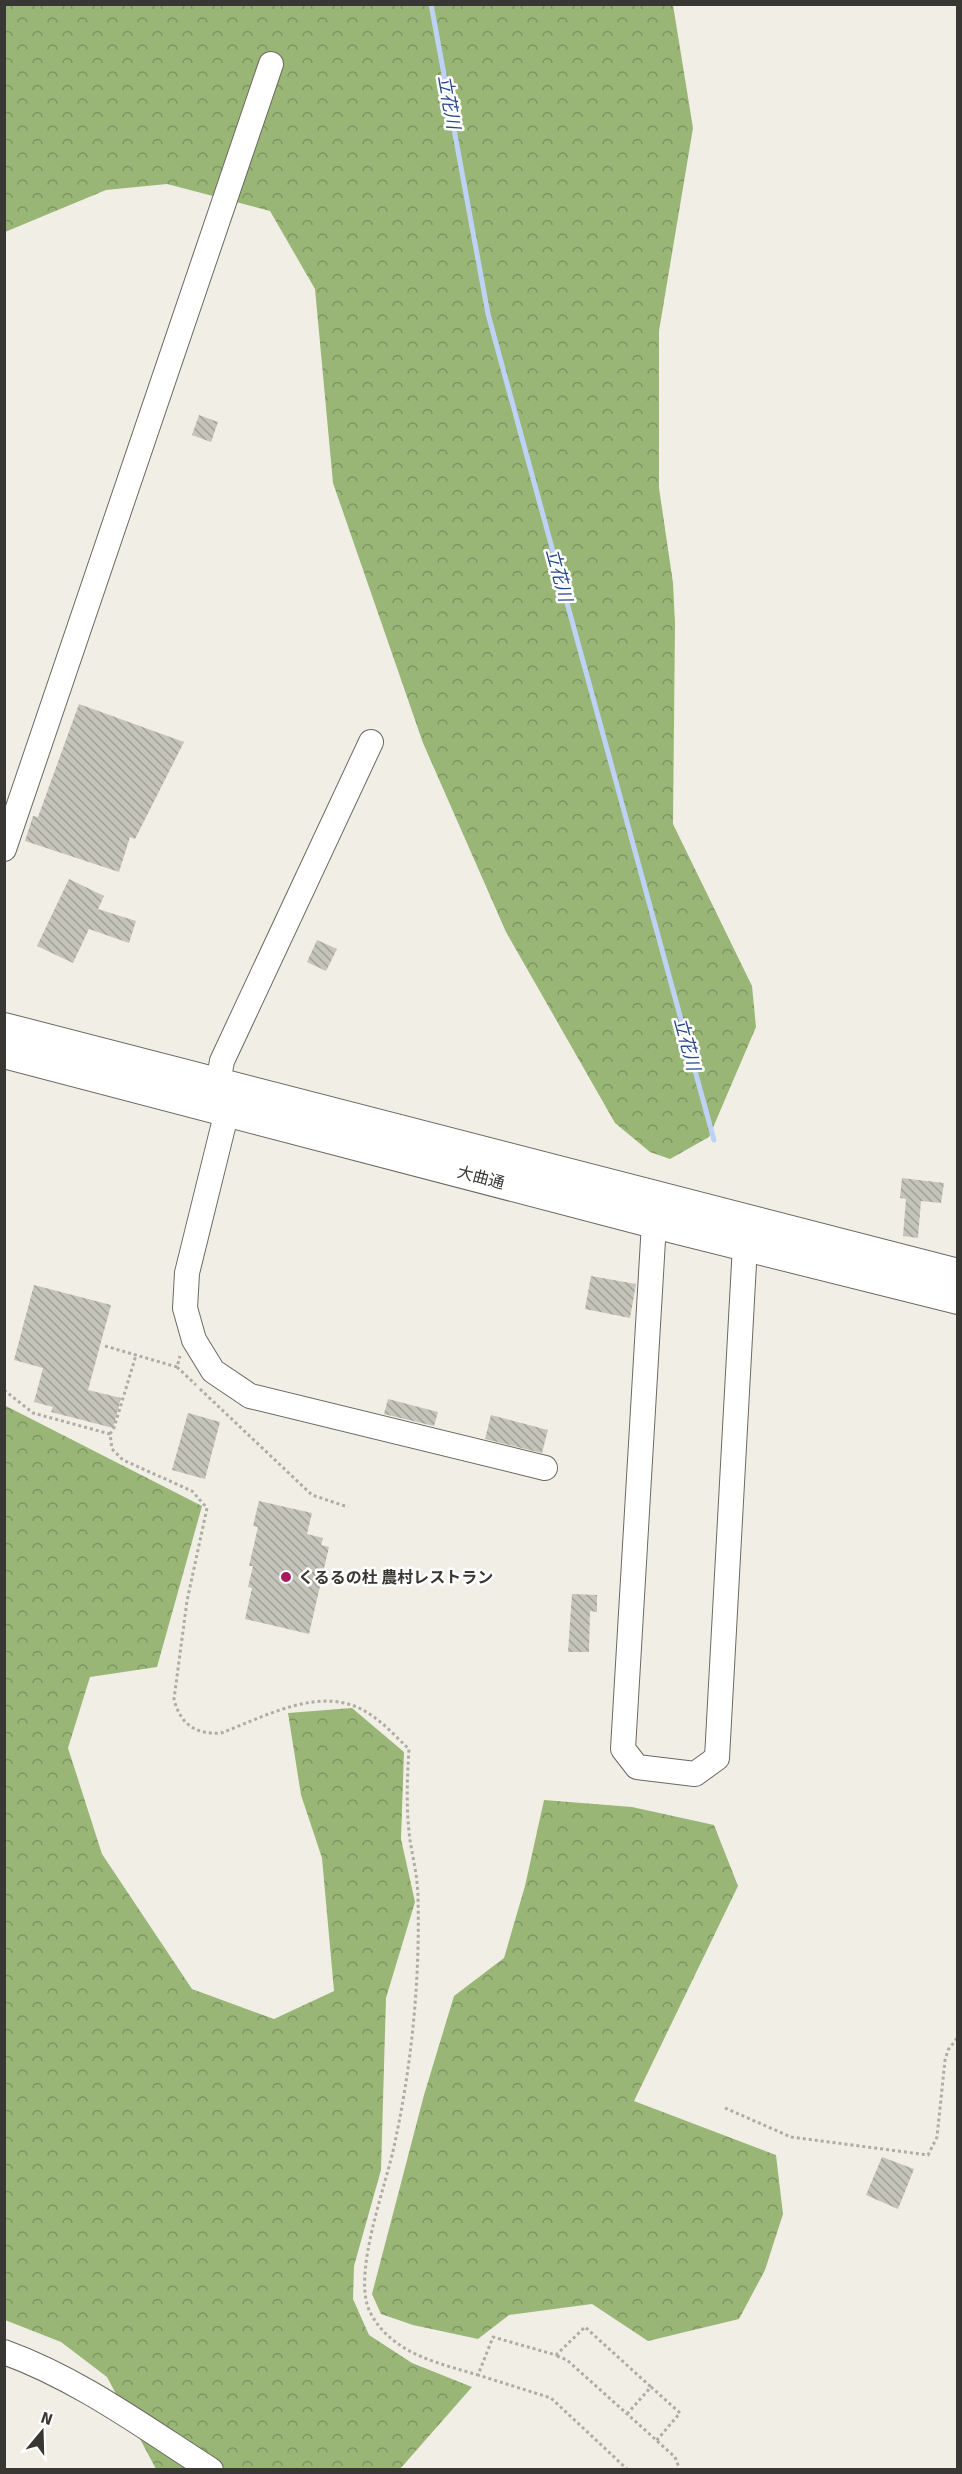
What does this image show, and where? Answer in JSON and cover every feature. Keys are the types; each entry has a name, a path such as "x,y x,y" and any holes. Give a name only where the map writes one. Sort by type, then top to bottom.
{"main road":[{"name":"大曲通","path":"4,1028 222,1097 654,1223 957,1299"},
{"name":"大曲通","path":"4,1053 222,1097 957,1274"}],"street":[{"path":"4,849 271,64"},
{"path":"371,742 222,1061 222,1097 187,1273 185,1308 194,1340 213,1371 250,1396 545,1468"},
{"path":"654,1223 623,1749 637,1767 694,1774 717,1758 745,1245"},
{"path":"4,2352 29,2361 87,2392 211,2469"}],"path":[{"path":"177,1367 181,1351 194,1340"},
{"path":"105,1346 177,1367 312,1495 348,1507"},
{"path":"136,1355 114,1428 110,1434 112,1449 123,1460 192,1491 207,1508 187,1601 174,1699 177,1712 185,1724 209,1734 221,1733 307,1701 330,1701 351,1704 371,1714 410,1749 407,1807 418,1898 415,2020 395,2142 365,2265 365,2293 370,2314 399,2347 551,2398 628,2469"},
{"path":"4,1390 33,1413 110,1434"},
{"path":"725,2108 791,2137 928,2155 937,2137 945,2060 948,2050 957,2037"},
{"path":"556,2355 585,2326 680,2414 656,2440"},
{"path":"478,2375 493,2337 567,2360 675,2457 680,2469"},
{"path":"627,2414 651,2387"}],"green space":[{"path":"5,5 673,5 693,128 659,331 659,488 673,583 675,623 673,824 752,986 756,1027 709,1137 670,1159 650,1152 615,1123 506,932 423,743 333,483 315,289 270,211 167,184 106,190 5,232"},
{"path":"4,1405 202,1506 157,1667 90,1677 68,1748 102,1854 192,1989 274,2019 334,1991 322,1858 301,1795 288,1713 352,1708 404,1752 401,1839 415,1902 386,1998 381,2170 354,2266 353,2299 369,2335 412,2363 472,2387 400,2469 156,2469 107,2377 61,2342 5,2320"},
{"path":"544,1800 632,1807 714,1825 738,1886 634,2101 776,2155 783,2214 765,2270 739,2319 648,2341 592,2304 509,2315 478,2339 413,2325 381,2314 372,2294 424,2095 454,1996 504,1958 525,1886"}],"building":[{"path":"199,415 218,422 211,442 192,435"},
{"path":"79,704 184,742 135,839 130,837 119,872 25,841 33,816 38,817"},
{"path":"69,879 104,896 98,909 136,921 129,943 89,929 73,963 37,946"},
{"path":"317,940 337,949 326,971 307,962"},
{"path":"902,1178 944,1183 941,1203 921,1201 918,1238 903,1236 906,1199 900,1198"},
{"path":"591,1276 636,1284 630,1318 585,1309"},
{"path":"34,1285 111,1305 88,1390 121,1398 113,1428 51,1412 53,1407 34,1402 43,1368 14,1360"},
{"path":"388,1399 438,1412 434,1426 384,1414"},
{"path":"188,1413 220,1422 205,1479 172,1470"},
{"path":"491,1415 548,1430 542,1453 485,1439"},
{"name":"くるるの杜 農村レストラン","path":"259,1501 312,1513 307,1534 323,1538 321,1545 329,1547 309,1634 245,1619 252,1588 248,1587 253,1566 249,1566 258,1527 253,1526"},
{"path":"572,1594 597,1595 597,1612 590,1611 589,1652 568,1652"},
{"path":"882,2157 914,2169 898,2209 866,2195"}],"waterway":[{"name":"立花川","path":"431,4 488,314 714,1140"}],"place":[{"name":"くるるの杜 農村レストラン","path":"286,1577"}]}
